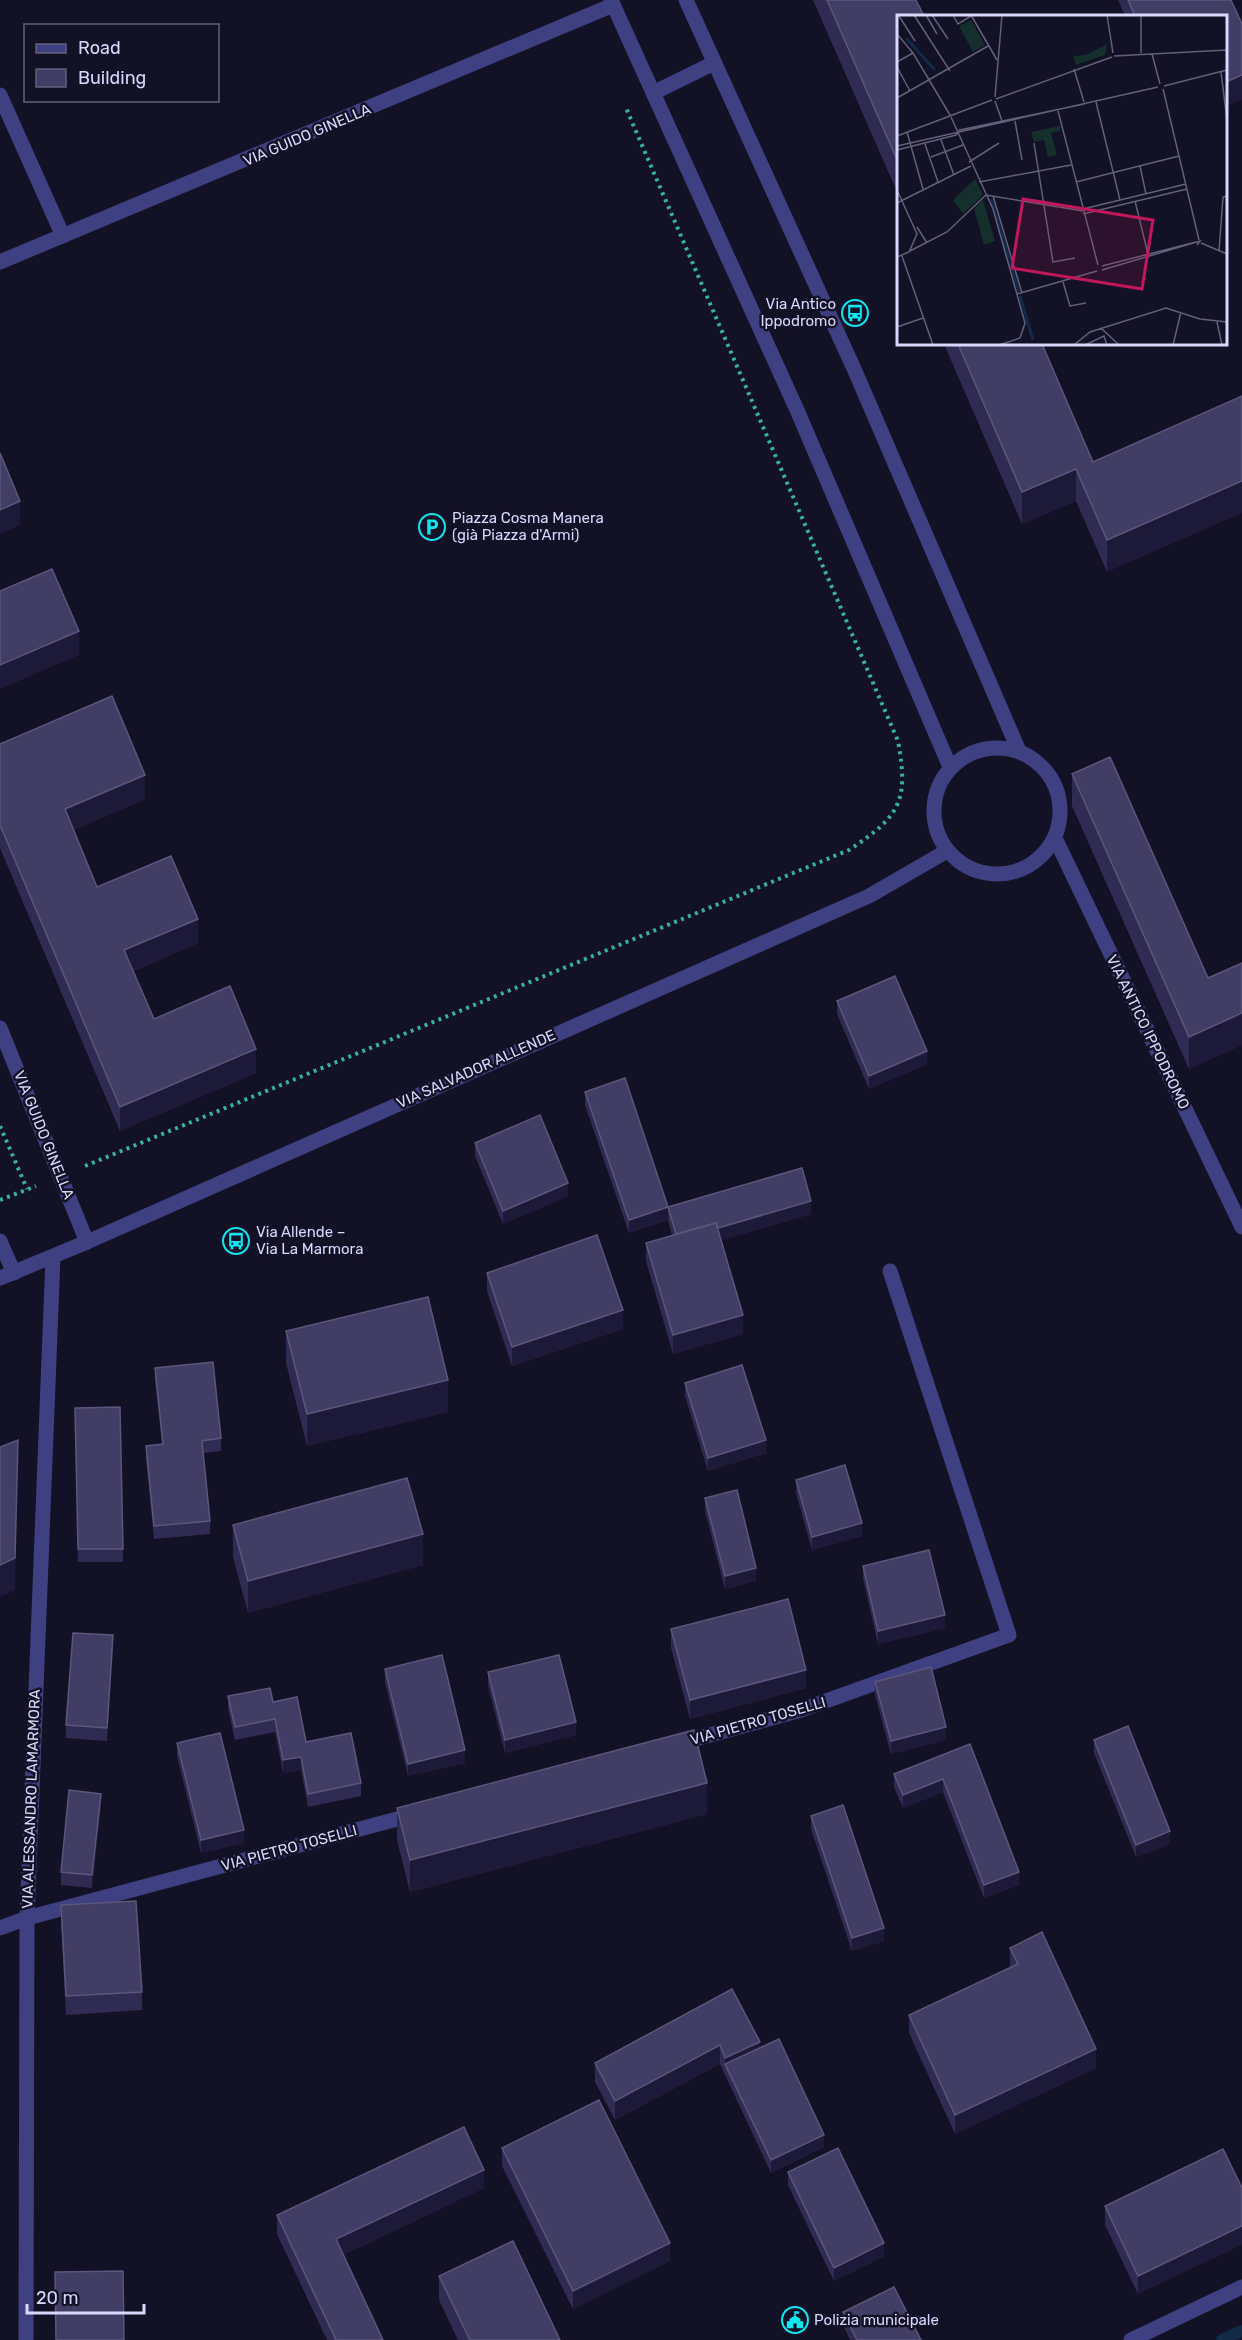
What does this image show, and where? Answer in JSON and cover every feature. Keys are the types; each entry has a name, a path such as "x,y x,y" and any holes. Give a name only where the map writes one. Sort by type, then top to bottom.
{"street":[{"path":"686,0 855,370 1019,751"},
{"path":"612,3 797,410 950,768"},
{"name":"VIA GUIDO GINELLA","path":"0,262 612,3"},
{"path":"652,93 714,63"},
{"path":"0,94 63,236"},
{"path":"1001,747 1019,751 1037,761 1051,777 1059,796 1061,818 1055,838 1045,853 1031,865 1014,873 995,875 977,872 960,863 947,850 938,835 933,817 934,799 940,782 950,768 965,756 982,749 1001,747"},
{"name":"VIA ANTICO IPPODROMO","path":"1055,838 1242,1227"},
{"name":"VIA SALVADOR ALLENDE","path":"7,1275 87,1242 869,896 947,850"},
{"name":"VIA GUIDO GINELLA","path":"0,1028 87,1242"},
{"path":"0,1241 7,1275"},
{"name":"VIA ALESSANDRO LAMARMORA","path":"26,2340 27,1918 52,1257"},
{"name":"VIA PIETRO TOSELLI","path":"663,1748 801,1710 1009,1635 890,1271"},
{"name":"VIA PIETRO TOSELLI","path":"0,1928 27,1918 431,1810"},
{"path":"1131,2340 1242,2286"}],"path":[{"path":"0,1200 849,850 868,837 898,808 903,780 898,741 625,105"},
{"path":"0,1125 27,1189"}],"building":[{"path":"827,0 916,0 924,15 897,15 897,160"},
{"path":"1128,0 1231,0 1242,24 1242,75 1227,82 1227,15 1135,15"},
{"path":"958,345 1042,345 1093,462 1242,396 1242,481 1107,540 1076,469 1022,492"},
{"path":"0,453 20,501 0,510"},
{"path":"52,569 79,631 0,665 0,591"},
{"path":"112,696 145,775 65,809 97,887 171,856 198,919 124,950 154,1019 230,986 256,1049 120,1107 0,825 0,744"},
{"path":"1110,757 1208,978 1242,963 1242,1013 1189,1037 1072,774"},
{"path":"895,976 927,1051 869,1076 837,1001"},
{"path":"625,1078 668,1207 629,1220 585,1092"},
{"path":"540,1115 568,1183 503,1211 475,1143"},
{"path":"802,1168 811,1201 718,1228 716,1223 676,1234 668,1207"},
{"path":"716,1223 743,1315 673,1335 646,1243"},
{"path":"597,1235 623,1310 512,1347 487,1273"},
{"path":"428,1297 448,1380 307,1414 286,1331"},
{"path":"213,1362 221,1438 202,1441 210,1521 154,1526 146,1446 163,1444 155,1368"},
{"path":"742,1365 766,1440 708,1458 685,1383"},
{"path":"120,1407 123,1549 78,1549 75,1408"},
{"path":"18,1440 15,1558 0,1565 0,1447"},
{"path":"845,1465 862,1523 812,1537 796,1480"},
{"path":"407,1478 423,1534 248,1581 233,1525"},
{"path":"737,1490 756,1568 725,1576 705,1498"},
{"path":"929,1550 945,1615 878,1631 863,1566"},
{"path":"788,1599 806,1670 690,1700 671,1629"},
{"path":"73,1633 113,1635 107,1728 66,1725"},
{"path":"442,1655 465,1750 408,1764 385,1669"},
{"path":"559,1655 576,1722 505,1740 488,1672"},
{"path":"931,1667 946,1727 891,1741 875,1682"},
{"path":"270,1688 273,1702 297,1697 306,1742 351,1733 361,1783 308,1794 301,1757 283,1760 275,1719 235,1727 228,1696"},
{"path":"1128,1726 1170,1831 1136,1845 1094,1740"},
{"path":"694,1730 707,1783 410,1860 397,1808"},
{"path":"220,1733 244,1830 201,1840 177,1743"},
{"path":"970,1744 1019,1872 984,1885 943,1779 903,1795 894,1774"},
{"path":"69,1790 101,1794 92,1875 61,1872"},
{"path":"843,1805 884,1928 852,1938 811,1816"},
{"path":"136,1901 142,1992 66,1996 61,1905"},
{"path":"1042,1932 1096,2049 955,2115 909,2015 1018,1964 1010,1948"},
{"path":"732,1989 760,2042 725,2058 720,2045 615,2101 595,2063"},
{"path":"779,2039 824,2135 771,2160 725,2064"},
{"path":"599,2100 670,2243 573,2291 502,2148"},
{"path":"464,2127 484,2170 336,2239 383,2340 336,2340 277,2215"},
{"path":"838,2148 884,2243 834,2268 788,2172"},
{"path":"1223,2149 1242,2188 1242,2226 1138,2276 1105,2206"},
{"path":"513,2241 560,2340 470,2340 439,2276"},
{"path":"123,2271 124,2340 56,2340 55,2272"},
{"path":"894,2287 921,2340 857,2340 843,2312"}],"waterway":[{"path":"1222,2340 1242,2331"}],"place":[{"name":"Via Antico Ippodromo","path":"855,313"},
{"name":"Piazza Cosma Manera (già Piazza d'Armi)","path":"432,527"},
{"name":"Via Allende – Via La Marmora","path":"236,1241"},
{"name":"Polizia municipale","path":"795,2320"}]}
